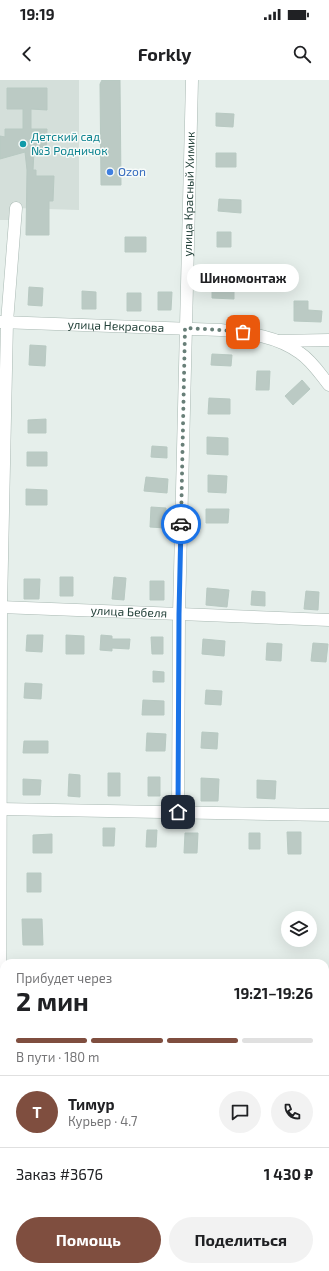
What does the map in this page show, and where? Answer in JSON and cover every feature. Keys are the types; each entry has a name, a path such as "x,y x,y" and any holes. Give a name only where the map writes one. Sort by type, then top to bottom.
{"street":[{"name":"улица Красный Химик","path":"178,812 179,614 192,80"},
{"path":"1,959 0,607 3,322 16,208"},
{"name":"улица Некрасова","path":"3,322 185,328 254,334 279,341 301,353 316,368 329,386"},
{"name":"улица Некрасова","path":"279,341 329,340"},
{"name":"улица Бебеля","path":"0,607 329,620"},
{"path":"0,809 329,815"}],"shaded area":[{"path":"0,80 79,80 79,210 16,208 13,220 0,220"}],"building":[{"path":"102,80 120,80 121,185 101,185 100,84"},
{"name":"Детский сад №3 Родничок","path":"7,88 47,88 47,110 31,109 31,129 47,129 46,151 34,151 33,170 36,170 36,176 54,176 53,201 49,201 49,235 26,235 27,170 25,152 0,159 0,136 5,137 5,129 23,129 23,109 7,109"},
{"path":"216,113 234,114 233,127 216,126"},
{"path":"216,153 236,153 236,167 216,167"},
{"path":"219,199 241,200 241,213 218,211"},
{"path":"217,232 231,232 231,247 217,247"},
{"path":"125,237 146,237 146,252 125,252"},
{"path":"212,278 234,278 234,299 212,298"},
{"path":"29,287 43,288 42,306 28,305"},
{"path":"82,291 96,292 96,309 82,309"},
{"path":"158,292 172,292 171,310 158,310"},
{"path":"127,293 141,293 141,311 127,311"},
{"path":"294,301 308,301 308,310 322,311 321,322 294,321"},
{"path":"30,345 46,346 45,366 29,365"},
{"path":"212,354 232,355 231,366 211,365"},
{"path":"257,371 270,371 269,390 256,390"},
{"path":"302,380 310,389 293,405 285,396"},
{"path":"209,398 230,399 230,414 208,414"},
{"path":"46,419 46,433 28,433 28,420"},
{"path":"207,437 228,438 228,455 207,454"},
{"path":"152,446 167,447 167,458 151,457"},
{"path":"27,452 47,452 47,466 27,466"},
{"path":"208,475 227,476 226,493 208,492"},
{"path":"146,477 168,479 167,493 144,491"},
{"path":"26,489 47,490 47,505 26,505"},
{"path":"151,507 166,508 165,528 150,527"},
{"path":"206,509 229,509 228,523 206,523"},
{"path":"60,577 73,577 73,596 60,596"},
{"path":"114,577 126,578 124,600 112,599"},
{"path":"24,579 40,579 39,599 24,599"},
{"path":"150,581 164,581 164,600 150,600"},
{"path":"207,588 229,590 227,607 206,605"},
{"path":"252,591 265,592 265,606 251,605"},
{"path":"306,591 319,592 318,610 304,609"},
{"path":"27,635 43,635 42,652 26,651"},
{"path":"66,635 84,636 84,654 66,654"},
{"path":"101,635 112,636 112,639 130,639 129,649 112,648 112,651 100,650"},
{"path":"151,637 163,637 163,654 152,654"},
{"path":"203,639 225,641 224,656 202,654"},
{"path":"267,643 282,644 281,661 266,660"},
{"path":"313,643 328,644 326,662 311,661"},
{"path":"153,671 164,672 164,682 153,682"},
{"path":"25,683 42,684 41,699 24,698"},
{"path":"206,690 222,691 221,705 205,704"},
{"path":"143,700 164,701 164,715 142,715"},
{"path":"202,732 218,733 217,749 201,748"},
{"path":"147,733 166,734 165,751 146,751"},
{"path":"24,741 48,741 48,753 23,753"},
{"path":"108,773 120,773 120,796 108,796"},
{"path":"69,774 80,775 80,797 68,796"},
{"path":"148,777 160,777 160,796 148,796"},
{"path":"201,778 219,779 218,801 201,801"},
{"path":"23,779 41,780 40,795 23,795"},
{"path":"257,780 276,781 275,799 257,798"},
{"path":"103,828 115,828 114,846 103,846"},
{"path":"147,830 157,830 156,847 146,847"},
{"path":"287,832 301,832 301,854 288,854"},
{"path":"185,833 198,833 197,853 184,853"},
{"path":"249,833 260,833 260,849 249,849"},
{"path":"52,834 52,853 33,853 33,835"},
{"path":"27,873 41,873 41,892 27,892"},
{"path":"22,919 42,919 43,945 23,945"}],"way so far":[{"path":"181,524 185,328 243,332"}],"place":[{"name":"Детский сад №3 Родничок","path":"23,144"},
{"name":"Ozon","path":"110,172"},
{"name":"Шиномонтаж","path":"243,332"}],"route":[{"path":"178,812 181,524"}]}
